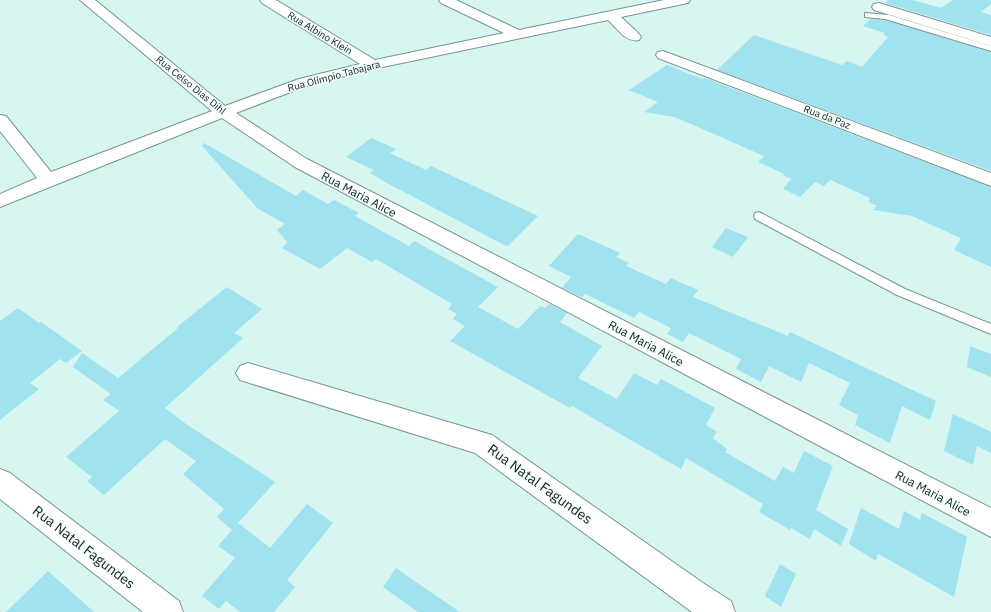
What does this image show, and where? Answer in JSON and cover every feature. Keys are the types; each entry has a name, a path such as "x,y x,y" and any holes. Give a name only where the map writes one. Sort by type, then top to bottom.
{"street":[{"name":"Rua Celso Dias Dihl","path":"87,0 223,112 301,164"},
{"name":"Rua Albino Klein","path":"267,0 373,65"},
{"path":"446,0 518,35"},
{"path":"627,0 645,7"},
{"name":"Rua Olímpio Tabajara","path":"0,201 48,180 304,82 373,65 683,0"},
{"path":"874,11 991,42"},
{"path":"612,15 634,37"},
{"name":"Rua da Paz","path":"663,55 991,180"},
{"path":"0,120 48,180"},
{"name":"Rua Maria Alice","path":"301,164 991,523"},
{"name":"Rua Natal Fagundes","path":"248,373 484,443 692,594 720,612"},
{"name":"Rua Natal Fagundes","path":"0,482 168,612"}],"lane":[{"path":"874,11 886,17 991,49"},
{"path":"759,216 901,292 991,329"}],"building":[{"path":"888,0 912,0 941,8 953,0 991,0 991,4 981,12 991,15 991,35 885,3"},
{"path":"870,19 885,20 991,52 991,171 717,70 754,35 842,65 847,61 862,67 888,37 883,35 885,33 863,26"},
{"path":"667,65 702,79 705,78 991,187 991,267 954,250 961,238 912,216 873,210 877,206 869,202 870,198 830,180 824,186 815,182 800,197 783,189 791,179 783,175 784,174 758,162 764,156 675,117 644,112 658,102 629,90"},
{"path":"371,138 396,149 390,153 426,170 431,166 538,216 508,246 504,245 387,183 370,173 374,170 346,157"},
{"path":"204,143 296,196 303,190 328,204 334,200 359,213 355,216 409,246 414,241 498,287 478,307 518,329 540,306 545,308 549,304 567,313 560,322 602,346 578,378 617,399 634,373 657,385 661,379 715,408 706,425 717,432 713,438 727,449 725,452 775,481 783,467 794,473 804,451 833,466 816,510 848,529 841,546 814,529 810,539 791,528 790,530 759,512 763,504 686,458 681,469 572,406 570,408 450,341 465,326 453,319 457,314 448,309 452,304 376,259 372,262 347,248 320,269 282,248 287,242 277,230 285,224 257,208 202,146"},
{"path":"726,228 748,237 733,257 712,247"},
{"path":"578,234 620,253 616,257 629,263 626,266 666,284 671,278 698,290 693,297 788,336 790,332 936,401 930,420 902,406 890,443 855,425 858,415 839,405 850,383 809,363 801,382 769,366 761,382 736,369 741,359 689,333 683,342 667,334 671,328 639,312 634,318 585,294 582,297 562,288 571,277 549,266"},
{"path":"227,287 262,309 234,333 243,338 165,408 186,424 275,482 238,523 270,548 307,504 333,523 287,580 295,587 274,612 240,612 226,601 219,609 202,596 235,558 218,546 232,530 217,517 224,509 183,474 196,461 165,439 104,495 87,481 92,477 66,457 119,411 103,400 111,394 73,367 82,353 118,378 178,328 177,327"},
{"path":"18,308 39,323 41,322 82,351 66,363 60,359 30,383 39,389 0,420 0,321"},
{"path":"970,346 991,354 991,377 967,367"},
{"path":"953,414 991,432 991,453 977,446 973,465 944,451"},
{"path":"861,508 899,529 904,511 920,520 922,513 967,537 954,597 884,557 878,554 876,561 849,544"},
{"path":"780,564 796,574 781,607 765,596"},
{"path":"396,568 460,612 418,612 383,587"},
{"path":"48,571 94,612 6,612"}]}
